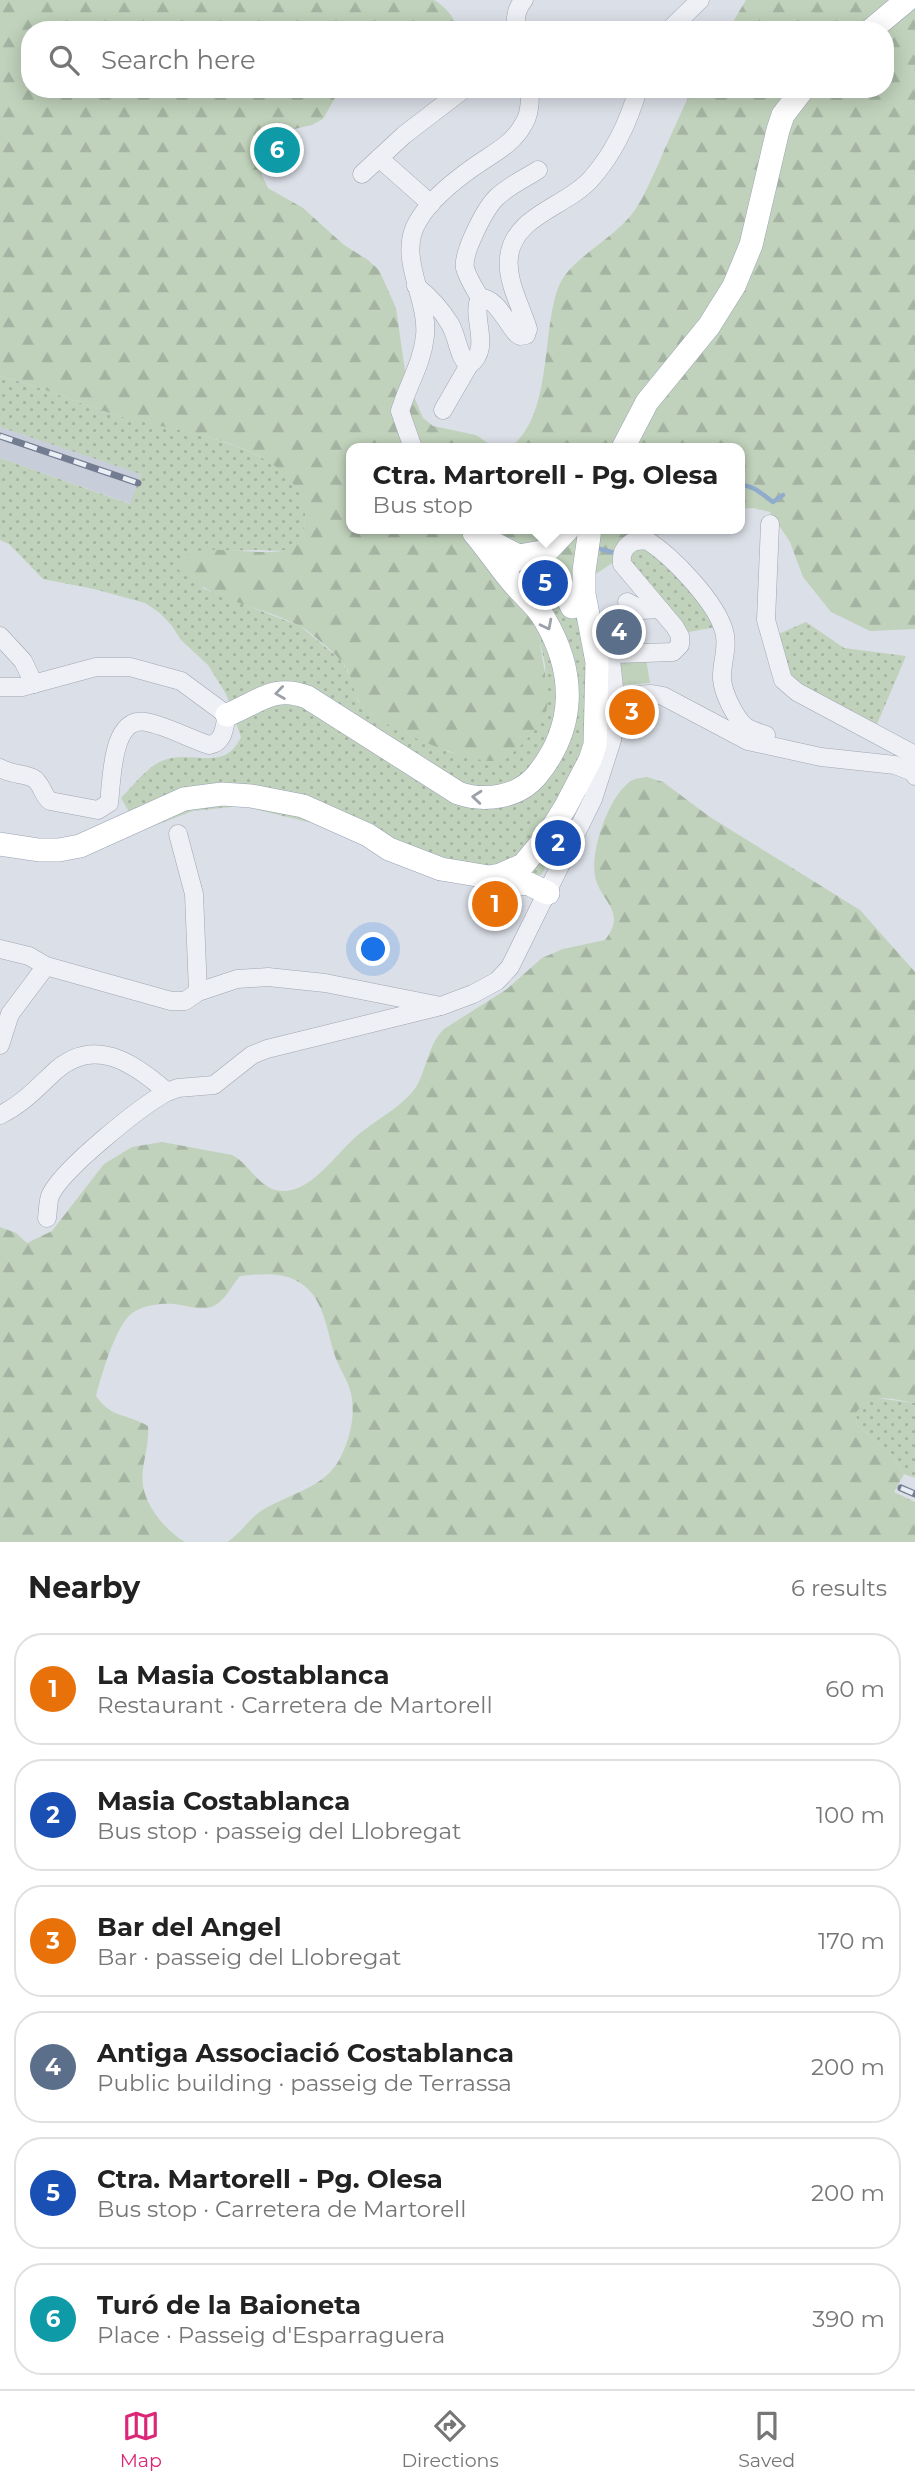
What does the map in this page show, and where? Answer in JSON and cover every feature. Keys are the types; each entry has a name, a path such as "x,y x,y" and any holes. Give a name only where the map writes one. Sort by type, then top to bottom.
{"main road":[{"path":"882,21 907,0"},
{"path":"615,443 627,422 647,402 709,326 734,286 751,245 778,130 783,115 796,98"},
{"path":"626,443 647,402"},
{"path":"476,534 512,564 571,562 577,557 580,534"},
{"path":"548,561 576,534"},
{"path":"578,600 580,534"},
{"path":"548,561 562,586 578,600"},
{"path":"539,880 525,854 597,721 606,690 578,600 571,562"},
{"path":"227,715 275,692 300,694 458,793 472,798 493,798 522,788 542,768 560,735 567,711 568,685 561,657 546,621 531,600 513,583 512,564"},
{"path":"539,880 548,835 580,782 595,745 597,721"},
{"path":"0,844 39,850 80,846 184,799 222,794 280,800 303,806 368,835 389,849 420,863 481,869 500,875 539,880"},
{"path":"481,869 512,855 542,819"}],"street":[{"path":"515,21 518,6 524,0"},
{"path":"678,21 700,0"},
{"path":"362,174 404,135 452,98"},
{"path":"411,443 400,411 421,362 426,333 410,239 418,220 432,204 472,168 518,133 528,113 529,98"},
{"path":"480,298 492,302 516,333 520,336 526,335 528,329 510,273 511,245 518,232 529,222 567,200 592,177 612,149 635,98"},
{"path":"379,158 432,204"},
{"path":"480,298 465,266 465,259 478,229 487,209 496,198 537,170"},
{"path":"416,286 429,296 444,314 457,336 460,356 469,365"},
{"path":"443,410 469,365 478,355 480,324 477,303 480,298"},
{"path":"770,524 766,620 783,680 797,692 915,768"},
{"path":"47,1218 50,1196 65,1176 97,1144 167,1092 178,1088 214,1085 252,1055 267,1049 441,1006 498,981 510,967 539,880 593,799 604,769 613,738 606,690 611,660 616,654 673,652 681,645 679,633 622,564 624,549 634,541 648,541 671,559 699,590 720,622 726,639 722,680 739,720 754,731 806,754"},
{"path":"627,602 642,610 660,609"},
{"path":"0,636 23,661 34,684"},
{"path":"0,687 22,687 96,667 130,667 181,681 227,715 220,739 216,744 209,745 148,722 131,723 125,728 117,745 109,803 98,810 50,801 46,799 37,780 9,774 0,768"},
{"path":"606,690 663,696 748,741 806,754 915,768"},
{"path":"178,834 194,894 198,992"},
{"path":"0,949 29,956 46,967 171,1001 184,1001 198,992 237,979 268,977 325,982 441,1006"},
{"path":"0,1045 9,1014 46,967"},
{"path":"0,1115 23,1102 73,1058 83,1055 108,1054 126,1061 167,1092"}],"shaded area":[{"path":"0,427 141,473 131,504 0,458"}],"green space":[{"path":"0,0 434,0 454,21 21,21 21,98 335,98 323,119 312,125 286,131 274,138 266,148 262,175 268,188 303,208 344,245 379,270 396,308 406,378 423,418 433,426 476,435 488,443 346,443 346,534 660,534 559,595 541,621 539,630 547,693 545,715 532,733 507,758 489,761 472,758 431,745 376,717 361,705 344,664 309,632 282,618 202,587 175,566 185,556 197,551 274,552 295,545 304,527 304,506 293,484 275,466 251,452 224,442 116,415 0,376"},
{"path":"746,0 915,0 915,629 870,631 831,612 803,577 790,542 770,512 745,509 745,443 515,443 524,433 540,395 553,307 563,278 636,209 688,98 894,98 894,21 733,21"},
{"path":"0,376 116,415 233,445 263,458 287,475 302,496 305,522 300,541 284,551 222,551 202,588 300,626 341,660 351,678 358,701 371,714 449,752 492,761 509,756 519,745 547,707 545,664 539,638 540,622 560,594 589,579 590,777 542,874 511,887 486,889 392,858 312,823 241,806 193,811 140,831 121,798 146,772 156,764 173,758 226,755 241,737 226,694 208,665 181,640 160,613 145,603 43,579 9,544 0,540 0,458 130,504 141,474 0,427"},
{"path":"643,543 695,588 716,627 683,633 628,566 632,550"},
{"path":"806,622 844,648 906,656 877,724 793,681 774,636"},
{"path":"618,659 646,659 650,683 620,685"},
{"path":"647,777 663,782 710,817 860,910 915,972 915,1403 875,1399 856,1413 857,1425 895,1459 904,1474 894,1492 915,1502 915,1542 227,1542 258,1513 312,1486 331,1471 345,1448 352,1424 350,1388 335,1356 316,1299 295,1280 264,1274 240,1276 224,1298 211,1307 164,1304 147,1306 132,1313 120,1328 101,1376 96,1396 102,1403 114,1412 148,1426 142,1479 145,1494 158,1518 185,1542 0,1542 0,1227 16,1233 27,1243 52,1231 104,1164 132,1147 162,1142 232,1155 261,1182 275,1190 294,1190 304,1185 358,1135 397,1107 410,1094 420,1080 434,1042 444,1029 507,989 542,958 563,949 605,940 614,921 595,876 598,839 615,798 633,780"},
{"path":"876,1398 915,1403 915,1478 904,1474 895,1459 857,1425 856,1413 863,1402"}],"waterway":[{"path":"745,485 773,502 783,495"},
{"path":"600,549 615,553 618,549"}],"railway":[{"path":"0,436 138,483"},
{"path":"901,1488 915,1494"}],"place":[{"name":"Turó de la Baioneta","path":"277,150"},
{"name":"Ctra. Martorell - Pg. Olesa","path":"545,583"},
{"name":"Antiga Associació Costablanca","path":"619,632"},
{"name":"Bar del Angel","path":"632,712"},
{"name":"Masia Costablanca","path":"558,843"},
{"name":"La Masia Costablanca","path":"495,904"}]}
